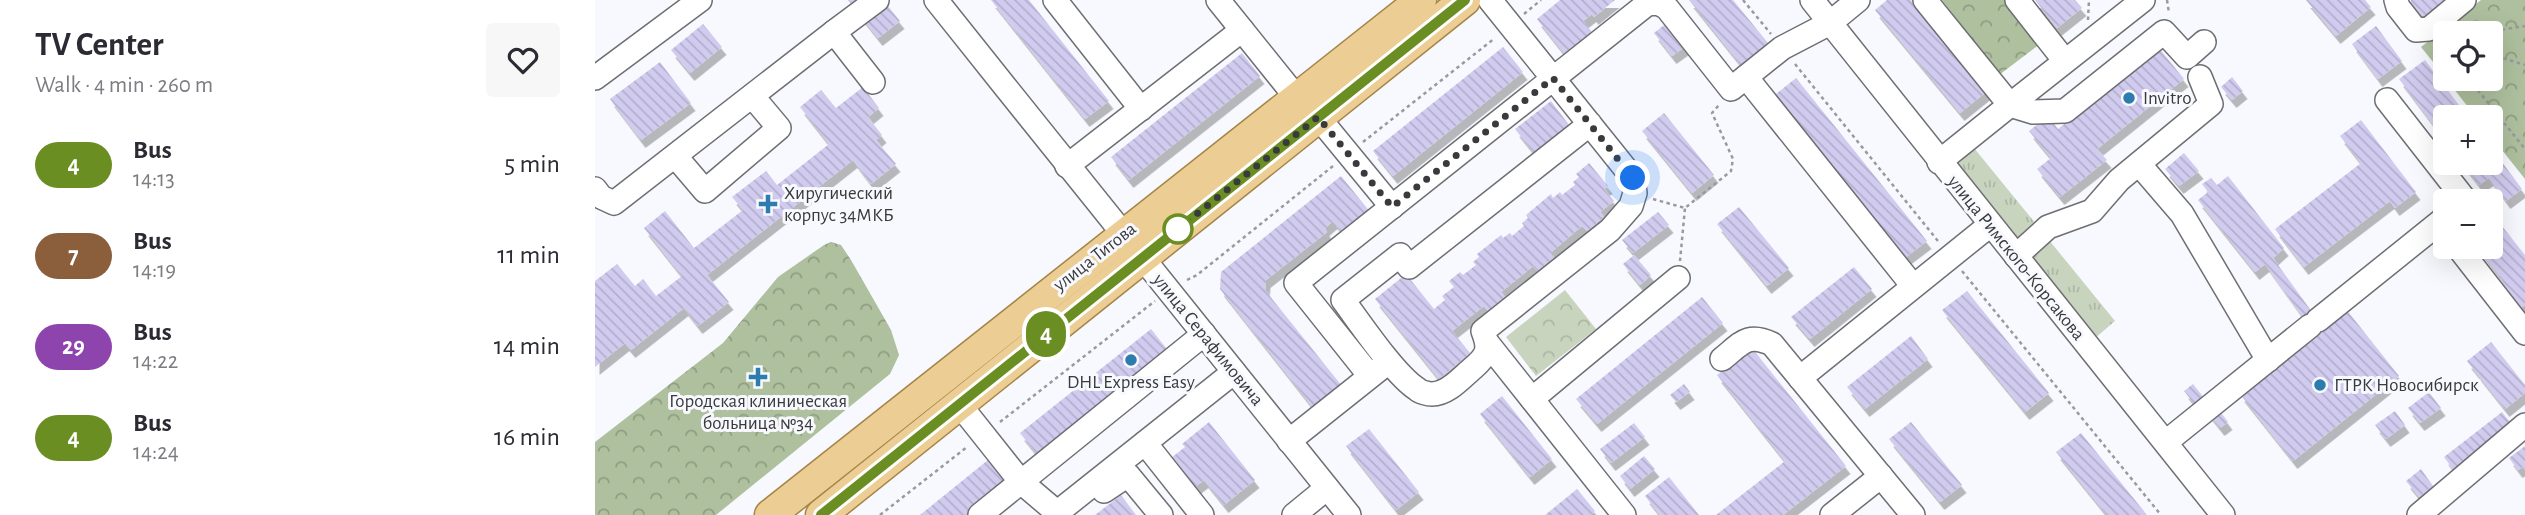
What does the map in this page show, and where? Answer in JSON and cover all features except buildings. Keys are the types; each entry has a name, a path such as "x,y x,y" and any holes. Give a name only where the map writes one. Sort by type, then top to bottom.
{"main road":[{"name":"улица Титова","path":"770,515 1421,0"},
{"name":"улица Титова","path":"821,515 1465,0"}],"street":[{"path":"595,78 700,0"},
{"path":"595,189 601,197 614,203 877,0"},
{"path":"1055,0 1141,109"},
{"path":"1218,0 1296,97"},
{"path":"1490,0 1633,178 1635,193 1631,206 1609,230 1483,331 1489,345 1624,515"},
{"name":"улица Римского-Корсакова","path":"1812,0 2223,515"},
{"path":"1739,83 1782,48 1830,23 1858,0"},
{"path":"1925,0 2010,105 2033,112 2065,111 2164,32 2187,57 2204,42"},
{"path":"2017,0 2065,61"},
{"path":"1939,162 2143,0"},
{"path":"2396,0 2398,7 2416,30 2429,29 2464,0"},
{"name":"улица Серафимовича","path":"943,3 1067,166 1349,515"},
{"path":"1370,376 1296,283 1647,4 1658,3 1667,8 1739,83 1913,286"},
{"path":"1067,166 1242,30"},
{"path":"834,32 873,82"},
{"path":"2016,256 2048,227 2092,211 2119,180 2211,104 2200,77"},
{"path":"676,157 705,191 779,128 753,97"},
{"path":"2387,100 2457,189"},
{"path":"1318,117 1392,207"},
{"path":"1489,345 1477,365 1442,393 1431,394 1417,390 1343,300 1400,255 1409,267 1590,124"},
{"path":"2139,164 2182,214 2268,360"},
{"path":"1800,378 1990,225"},
{"path":"2166,442 2433,232"},
{"path":"2467,259 2525,333"},
{"path":"1532,399 1678,278"},
{"path":"980,515 1204,334"},
{"path":"1722,359 1744,341 1753,338 1772,344 1913,515"},
{"path":"1289,441 1390,360"},
{"path":"1064,514 1145,443 1234,372"},
{"path":"959,404 1021,482 1064,514"},
{"path":"2419,515 2525,425"},
{"path":"1145,443 1202,515"},
{"path":"1064,514 1128,475 1161,515"},
{"path":"1832,515 1881,476"},
{"path":"1294,515 1327,488"}],"path":[{"path":"2503,30 2525,26"},
{"path":"2503,58 2525,65"},
{"path":"1678,278 1685,208 1731,171 1734,159 1712,113 1739,83"},
{"path":"2479,91 2525,149"},
{"path":"1635,193 1685,208"},
{"path":"880,515 1169,290"}],"green space":[{"path":"1942,0 2006,0 2040,44 1999,75"},
{"path":"2481,0 2525,0 2525,179 2503,151 2503,105 2467,105 2455,91 2503,91 2503,21 2454,21"},
{"path":"2433,38 2433,62 2421,47"},
{"path":"1974,148 2115,321 2094,339 1955,167"},
{"path":"831,242 841,245 891,330 899,355 890,374 716,515 595,515 595,442 723,343 778,277"},
{"path":"1565,290 1596,329 1536,376 1506,337"}],"bus line":[{"name":"4","path":"821,515 1465,0"}],"place":[{"name":"Invitro","path":"2129,98"},
{"name":"Хиругический корпус 34МКБ","path":"768,204"},
{"name":"DHL Express Easy","path":"1131,360"},
{"name":"Городская клиническая больница №34","path":"758,377"},
{"name":"ГТРК Новосибирск","path":"2320,385"}],"route":[{"path":"1178,229 1318,117 1392,207 1553,78 1633,178"}]}
